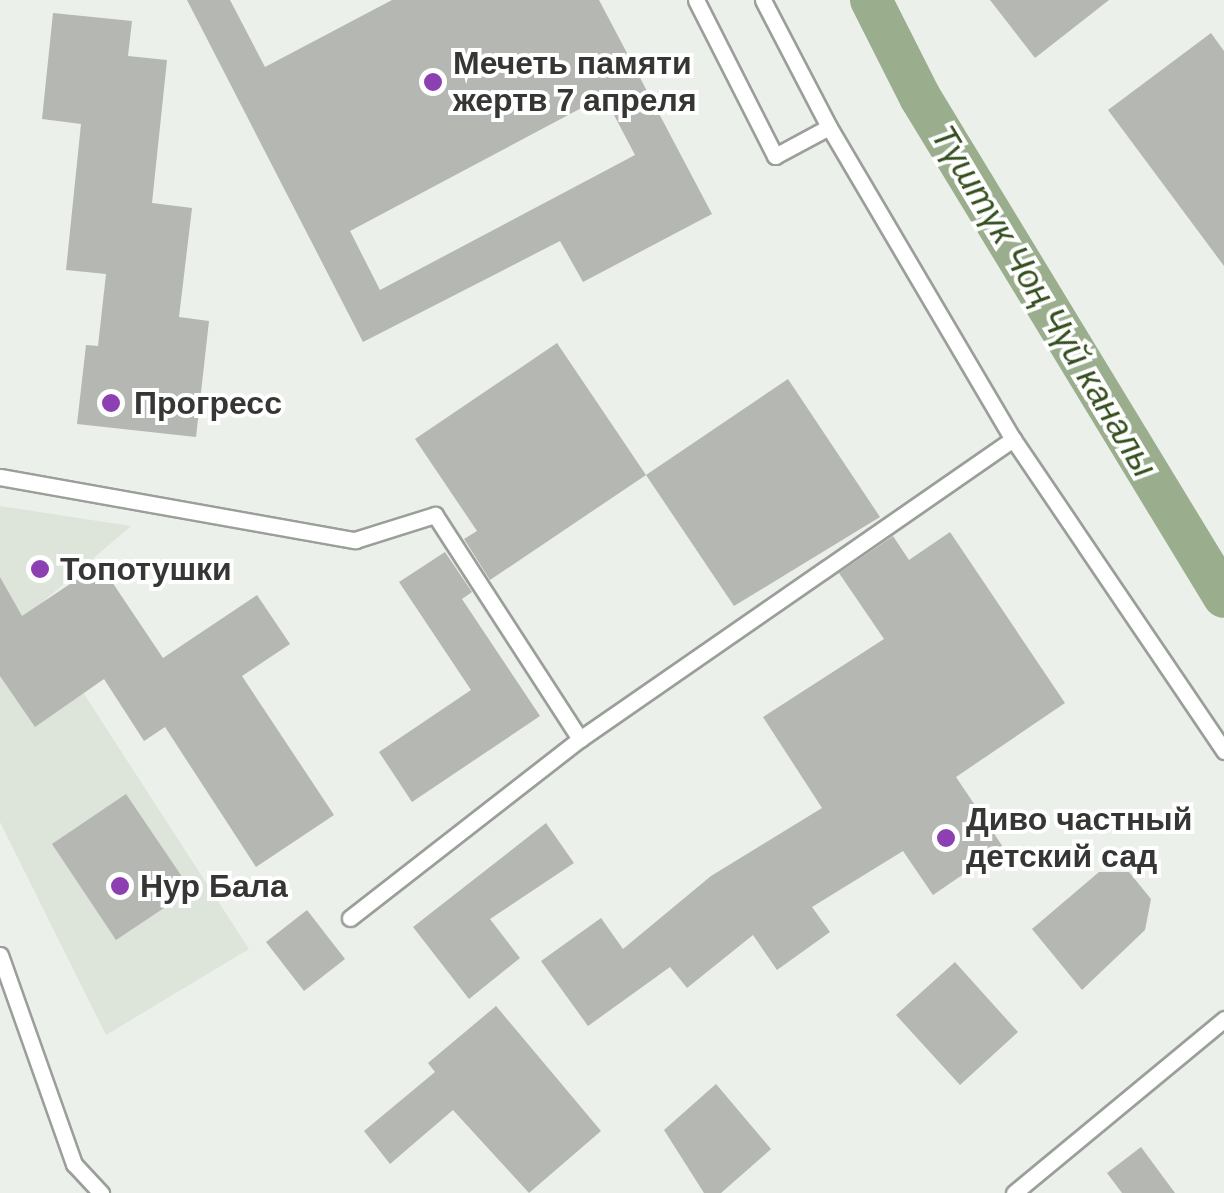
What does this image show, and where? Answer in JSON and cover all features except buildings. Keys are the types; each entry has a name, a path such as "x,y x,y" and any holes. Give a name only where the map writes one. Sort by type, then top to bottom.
{"lane":[{"path":"696,0 775,156 829,128"},
{"path":"763,0 829,128 1014,439 1224,751"},
{"path":"350,918 580,739 1014,439"},
{"path":"0,477 355,540 435,515 580,739"},
{"path":"0,955 74,1164 101,1193"},
{"path":"1014,1193 1224,1018"}],"shaded area":[{"name":"Нур Бала","path":"0,506 131,526 31,612 249,949 106,1035 0,822"}],"waterway":[{"name":"Түштүк Чоң Чүй каналы","path":"871,0 920,97 1224,597"}],"place":[{"name":"Мечеть памяти жертв 7 апреля","path":"433,82"},
{"name":"Прогресс","path":"111,403"},
{"name":"Топотушки","path":"40,569"},
{"name":"Диво частный детский сад","path":"946,838"},
{"name":"Нур Бала","path":"120,886"}]}
